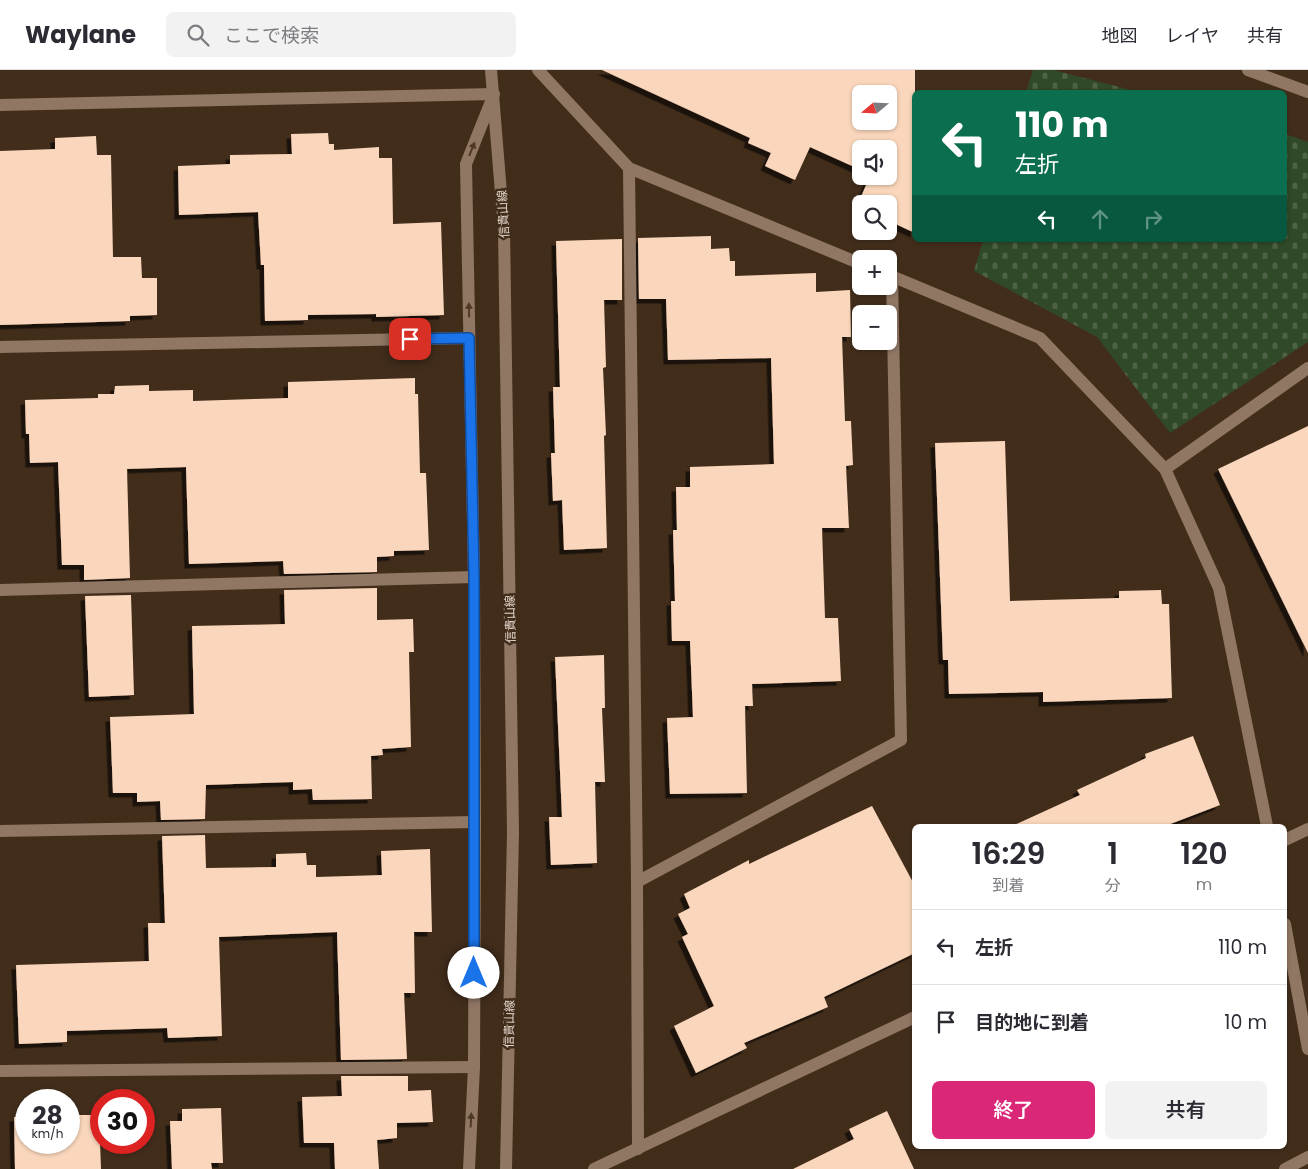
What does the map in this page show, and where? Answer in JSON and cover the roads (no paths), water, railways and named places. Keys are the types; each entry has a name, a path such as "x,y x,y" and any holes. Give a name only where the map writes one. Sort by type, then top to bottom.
{"street":[{"name":"信貴山線","path":"491,70 504,230 513,832 506,1169"},
{"path":"538,70 629,168 852,260"},
{"path":"1248,70 1308,92"},
{"path":"0,105 494,94 466,164 474,576 475,822 474,1067 469,1169"},
{"path":"629,168 638,1149"},
{"path":"897,279 1040,338 1165,469 1219,588 1267,824"},
{"path":"637,882 901,740 890,295"},
{"path":"0,347 469,338"},
{"path":"1165,469 1308,368"},
{"path":"0,590 474,576"},
{"path":"0,831 475,822"},
{"path":"1287,839 1308,829"},
{"path":"1287,935 1308,1049"},
{"path":"594,1169 912,1017"},
{"path":"0,1071 474,1067"},
{"path":"1285,1169 1308,1157"}]}
